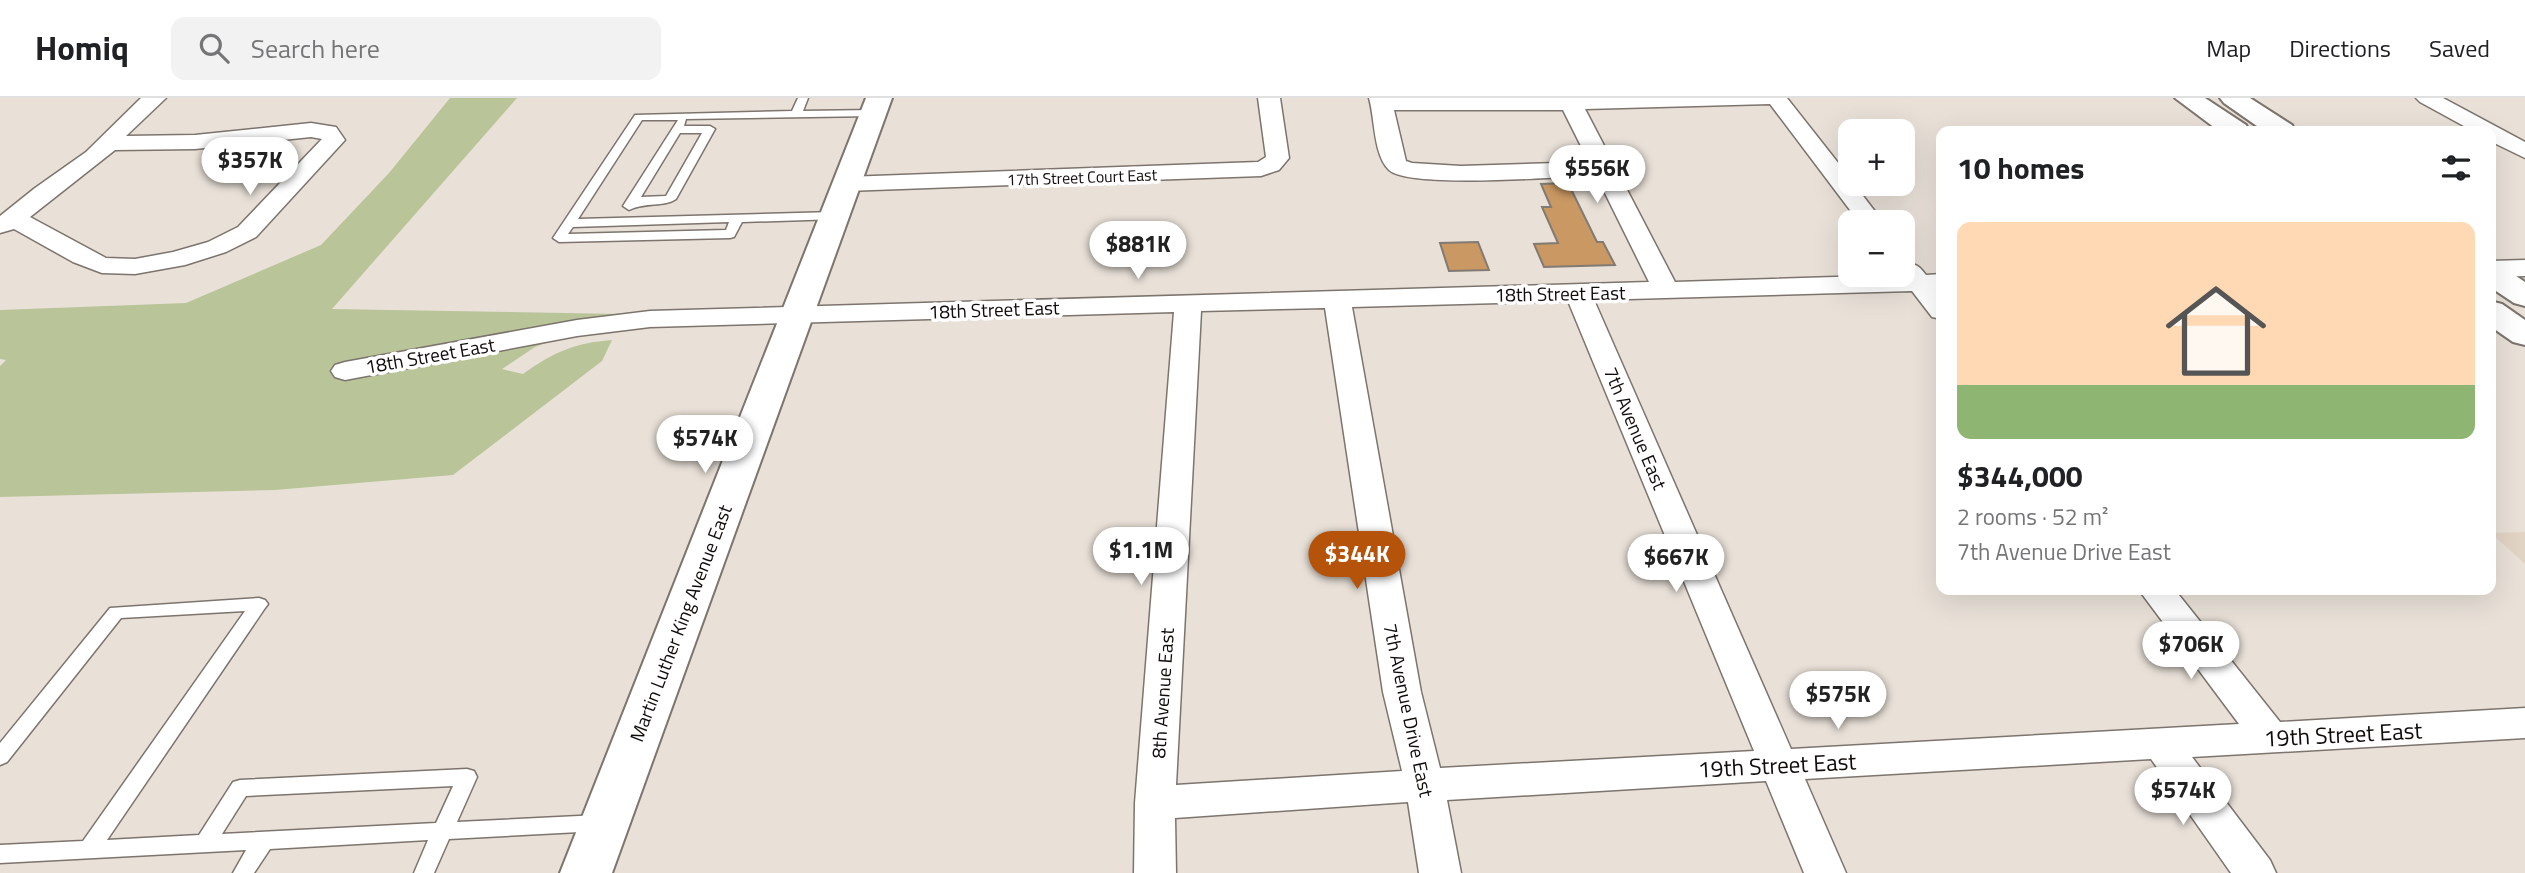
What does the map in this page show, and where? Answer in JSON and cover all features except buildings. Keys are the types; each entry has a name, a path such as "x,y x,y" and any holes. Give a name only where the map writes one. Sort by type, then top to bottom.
{"street":[{"path":"106,143 195,142 312,130 328,132 334,140 247,232 228,244 202,253 131,266 103,265 8,223 41,195 76,173 104,149 106,143 138,110 155,98"},
{"name":"17th Street Court East","path":"840,200 1251,171 1271,165 1278,158 1269,98"},
{"path":"1603,168 1432,173 1403,170 1395,162 1381,101 1776,98 1862,210"},
{"path":"2189,98 2229,126"},
{"path":"2233,98 2275,126"},
{"path":"2427,98 2479,126"},
{"path":"1569,100 1666,290"},
{"name":"Martin Luther King Avenue East","path":"586,873 876,105"},
{"path":"2496,135 2525,151"},
{"path":"2496,270 2525,268"},
{"path":"1915,272 1930,283"},
{"path":"2496,275 2525,296"},
{"name":"18th Street East","path":"345,371 577,328 650,319 1930,283"},
{"name":"7th Avenue East","path":"1578,293 1825,873"},
{"name":"7th Avenue Drive East","path":"1336,299 1402,692 1425,785 1440,873"},
{"name":"8th Avenue East","path":"1155,873 1155,803 1188,303"},
{"path":"2496,315 2525,335"},
{"path":"2160,595 2271,738"},
{"name":"19th Street East","path":"1155,803 1425,785 2525,723"},
{"path":"2161,744 2255,873"}],"lane":[{"path":"796,114 803,98"},
{"path":"737,219 730,234 559,238 639,117 796,114 876,105"},
{"path":"619,222 685,116"},
{"path":"632,201 670,200 710,129 677,130"},
{"path":"569,223 737,219 840,200"},
{"path":"0,757 116,611 259,604 89,849"},
{"path":"205,843 240,788 467,777 424,873"},
{"path":"0,854 605,823"},
{"path":"243,873 264,840"}],"shaded area":[{"path":"2525,532 2525,564 2496,538 2496,533"}],"green space":[{"path":"450,98 517,98 332,309 624,314 535,347 502,369 523,374 565,350 586,343 612,340 602,361 453,475 275,490 0,497 0,366 6,360 0,359 0,310 186,303 321,245 389,173"}]}
